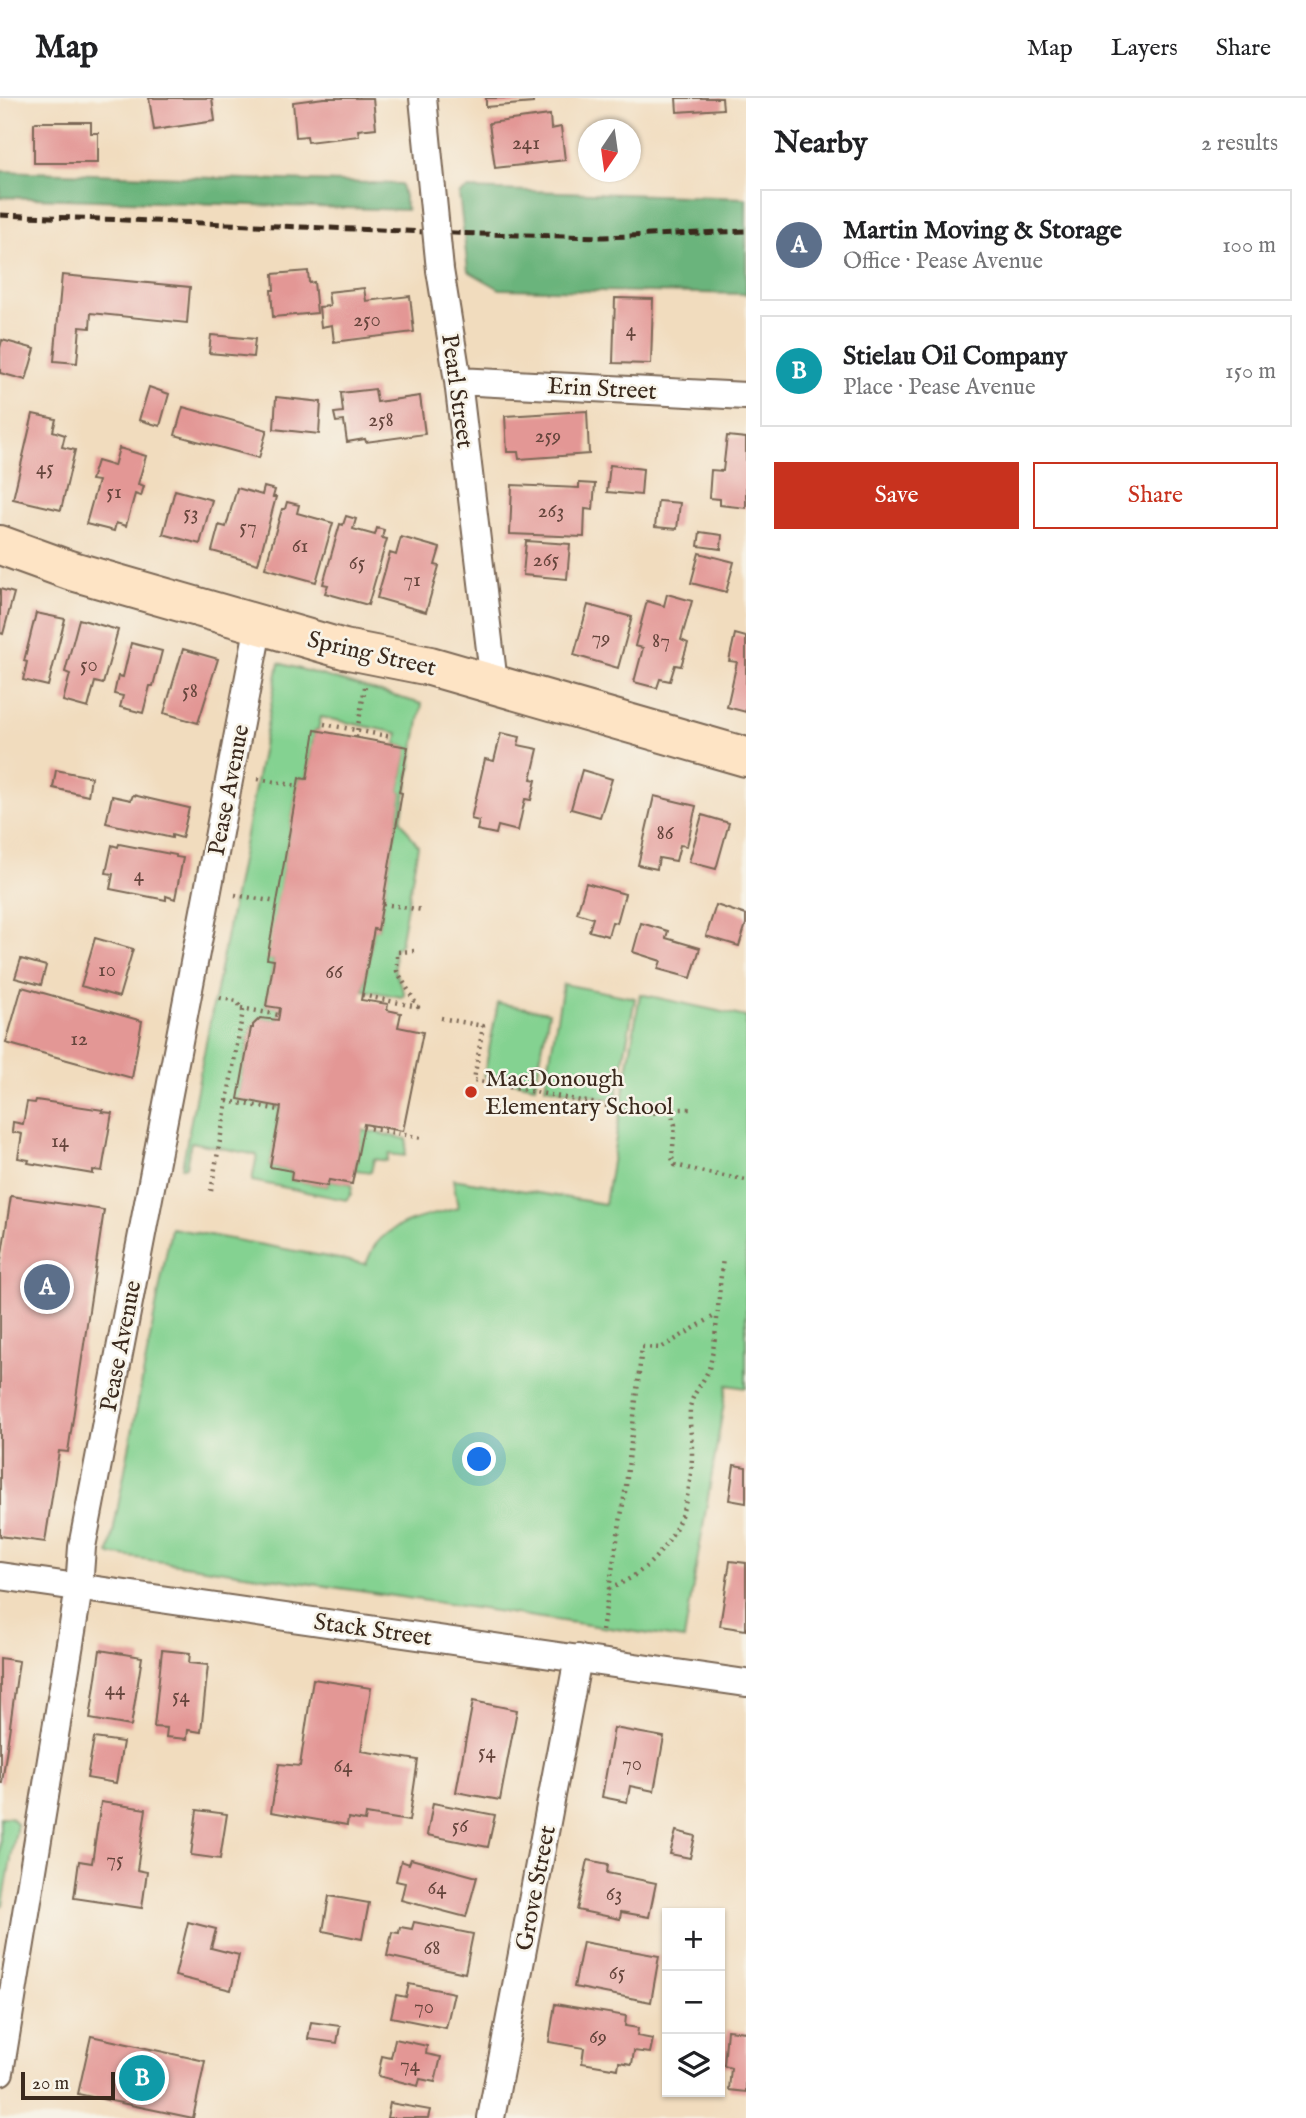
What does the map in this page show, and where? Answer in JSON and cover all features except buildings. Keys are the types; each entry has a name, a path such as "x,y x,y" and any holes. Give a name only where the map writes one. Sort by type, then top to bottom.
{"street":[{"name":"Pearl Street","path":"423,98 440,270 458,381 494,683"},
{"name":"Erin Street","path":"458,381 746,396"},
{"name":"Spring Street","path":"0,545 69,570 344,649 430,666 494,683 746,757"},
{"name":"Pease Avenue","path":"0,2072 79,1588 82,1547 259,624"},
{"name":"Stack Street","path":"0,1576 746,1683"},
{"name":"Grove Street","path":"491,2118 578,1658"}],"path":[{"path":"356,737 365,686"},
{"path":"324,724 392,737"},
{"path":"253,778 298,786"},
{"path":"231,894 278,902"},
{"path":"383,904 423,910"},
{"path":"362,995 418,1007 397,971 397,952 415,951"},
{"path":"211,997 237,1001 243,1012 211,1191"},
{"path":"241,1008 279,1014"},
{"path":"441,1018 483,1026 474,1080 648,1114 694,1109"},
{"path":"227,1101 280,1111"},
{"path":"670,1110 675,1125 672,1158 675,1165 746,1180"},
{"path":"363,1127 422,1138"},
{"path":"609,1589 637,1575 656,1559 670,1541 685,1503 692,1453 690,1409 710,1366 723,1259"},
{"path":"602,1631 626,1486 642,1347 661,1348 716,1315"}],"green space":[{"path":"0,171 401,184 407,210 0,197"},
{"path":"467,189 746,198 746,294 500,289 468,271 459,194"},
{"path":"279,663 422,704 401,821 418,846 400,945 394,949 395,972 404,996 363,990 374,929 378,929 408,747 396,745 398,733 321,717 318,730 315,730 307,779 299,778 268,959 274,960 266,1006 280,1008 278,1020 260,1018 251,1028 238,1099 281,1107 270,1167 292,1171 291,1180 327,1186 329,1180 352,1184 351,1194 346,1200 252,1181 257,1155 191,1142 186,1167 182,1167"},
{"path":"563,984 635,998 616,1100 545,1087"},
{"name":"MacDonough Elementary School","path":"640,994 746,1017 746,1388 727,1385 684,1639 109,1554 171,1228 366,1264 376,1244 393,1229 414,1220 458,1208 453,1179 605,1204"},
{"path":"498,1003 549,1012 535,1086 484,1076"},
{"path":"362,1130 407,1139 405,1156 389,1154 387,1161 374,1159 371,1172 355,1170"},
{"path":"0,1817 10,1817 17,1824 3,1905 0,1906"}],"railway":[{"path":"0,215 604,237 746,231"}],"place":[{"name":"MacDonough Elementary School","path":"471,1092"},
{"name":"Martin Moving & Storage","path":"47,1287"},
{"name":"Stielau Oil Company","path":"142,2078"}]}
